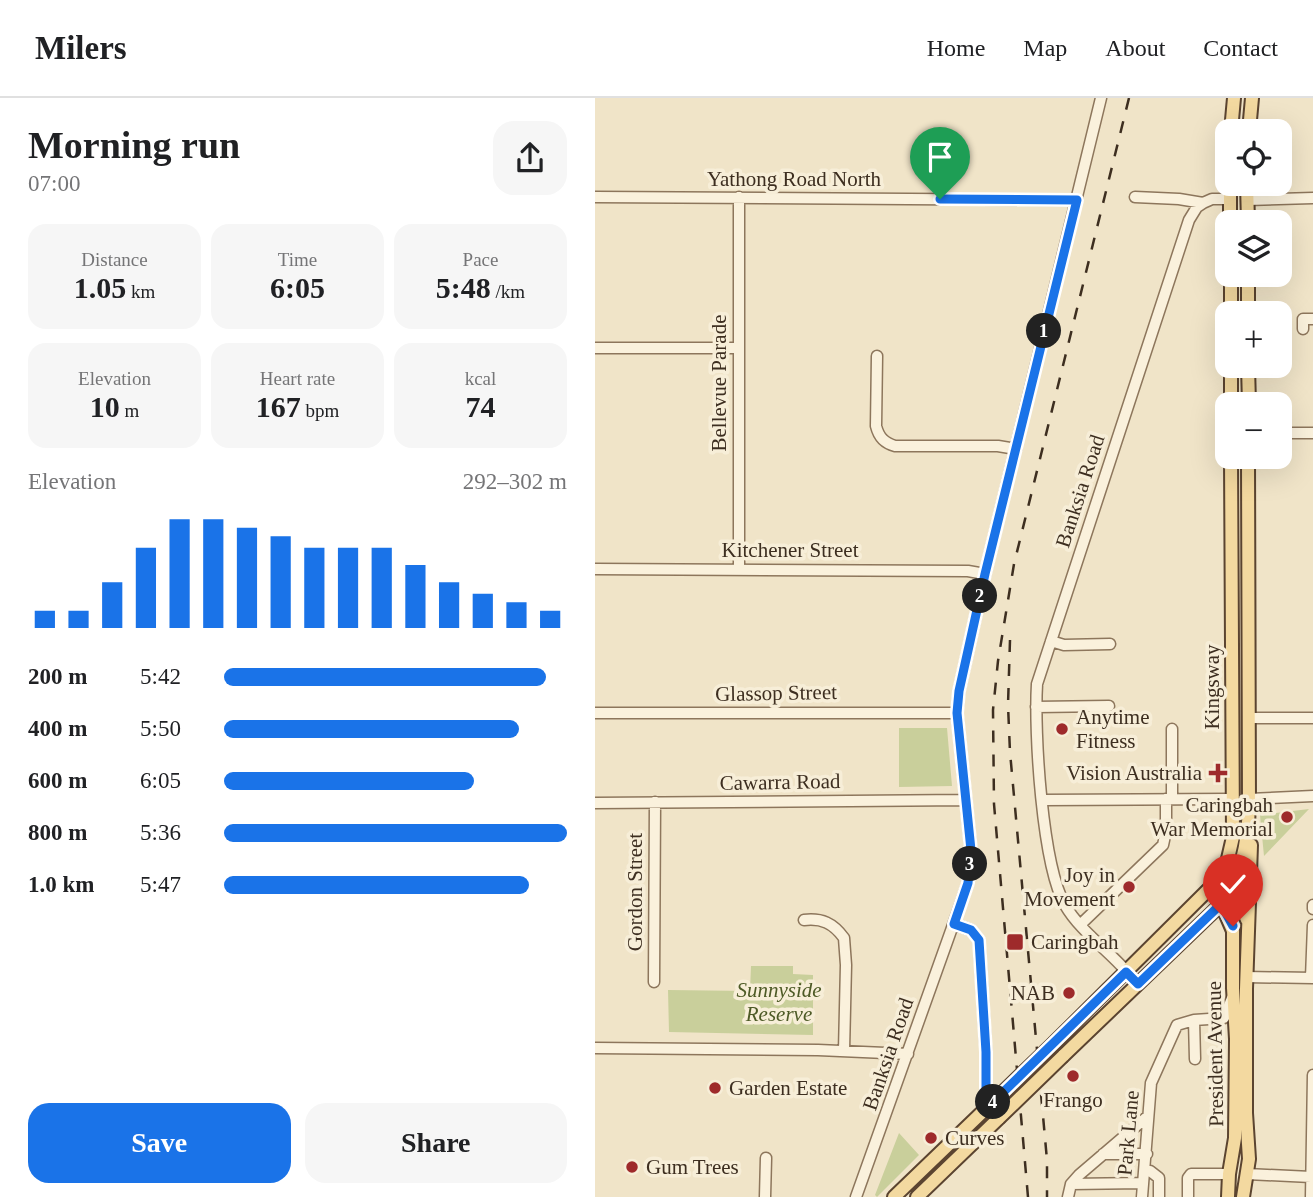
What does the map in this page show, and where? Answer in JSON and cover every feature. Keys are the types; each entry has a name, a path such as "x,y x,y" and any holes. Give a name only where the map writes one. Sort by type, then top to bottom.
{"main road":[{"path":"1232,119 1234,98"},
{"path":"1250,119 1252,98"},
{"path":"1248,196 1248,210"},
{"path":"1230,210 1230,199 1248,200"},
{"name":"Kingsway","path":"894,1197 1216,882 1227,863 1232,847 1231,469"},
{"name":"Kingsway","path":"917,1197 1221,904 1238,873 1245,852 1249,802 1248,469"},
{"path":"1232,799 1249,802"},
{"name":"President Avenue","path":"1228,1197 1235,1138 1236,1039 1233,995 1239,977 1248,923 1252,860 1249,802"},
{"path":"1216,882 1229,892 1243,909 1248,923"},
{"name":"President Avenue","path":"1216,882 1221,904 1233,926 1239,977 1249,1151 1243,1197"},
{"path":"1126,972 1138,984"},
{"path":"1237,1197 1240,1180 1247,1174"}],"street":[{"name":"Banksia Road","path":"856,1196 968,883 970,867 966,800 957,713 959,691 1101,98"},
{"name":"Yathong Road North","path":"595,197 1077,200"},
{"name":"Bellevue Parade","path":"739,197 739,569"},
{"path":"1135,197 1203,203 1230,199"},
{"path":"1248,200 1313,198"},
{"name":"Banksia Road","path":"1126,972 1067,908 1057,886 1043,800 1036,707 1037,684 1189,220 1203,203"},
{"path":"1303,329 1303,319 1313,320"},
{"path":"595,348 738,348"},
{"path":"877,356 876,426 879,436 886,443 895,446 998,446 1016,449"},
{"path":"1292,433 1313,433"},
{"name":"Kitchener Street","path":"595,569 968,571 985,574"},
{"path":"1051,641 1064,645 1110,644"},
{"path":"1036,707 1109,706"},
{"name":"Glassop Street","path":"595,713 957,713"},
{"path":"1248,718 1313,718"},
{"path":"1081,924 1163,845 1169,799 1172,729"},
{"path":"1249,802 1313,796"},
{"path":"1043,800 1232,799"},
{"name":"Cawarra Road","path":"595,803 966,800"},
{"name":"Gordon Street","path":"654,982 655,802"},
{"path":"804,920 817,919 830,924 845,938 844,1051"},
{"path":"954,924 971,930 979,940 986,1052 986,1109"},
{"path":"1239,977 1312,978 1313,925"},
{"name":"Park Lane","path":"1142,1197 1142,1183 1147,1170 1151,1083 1171,1035 1177,1025 1194,1020 1224,1018 1233,995"},
{"path":"1194,1020 1195,1059"},
{"path":"595,1048 908,1054"},
{"path":"1311,1197 1313,1075"},
{"path":"1068,1197 1071,1184 1148,1116"},
{"path":"1103,1154 1147,1154"},
{"path":"765,1197 766,1158"},
{"path":"1147,1170 1159,1178 1159,1197"},
{"path":"1188,1197 1188,1178 1191,1174 1229,1174"},
{"path":"1247,1174 1311,1177"},
{"path":"1071,1184 1142,1183"}],"green space":[{"path":"899,728 947,728 952,786 899,787"},
{"path":"1309,809 1264,856 1260,815"},
{"name":"Sunnyside Reserve","path":"751,966 793,966 793,974 813,975 813,1035 669,1032 668,990 750,991"},
{"path":"899,1133 919,1155 877,1197 875,1195"}],"railway":[{"path":"1028,1197 994,804 993,710 1014,564 1129,98"},
{"path":"1010,640 1010,752 1047,1160 1047,1197"}],"place":[{"name":"Anytime Fitness","path":"1062,729"},
{"name":"Vision Australia","path":"1218,773"},
{"name":"Caringbah War Memorial","path":"1287,817"},
{"name":"Joy in Movement","path":"1129,887"},
{"name":"Caringbah","path":"1015,942"},
{"name":"NAB","path":"1069,993"},
{"name":"Frango","path":"1073,1076"},
{"name":"Garden Estate","path":"715,1088"},
{"name":"Curves","path":"931,1138"},
{"name":"Gum Trees","path":"632,1167"}],"route":[{"path":"940,199 1077,200 959,691 957,713 971,850 968,883 954,924 971,930 979,940 987,1065 986,1109 1126,972 1138,984 1221,904 1233,926"}]}
